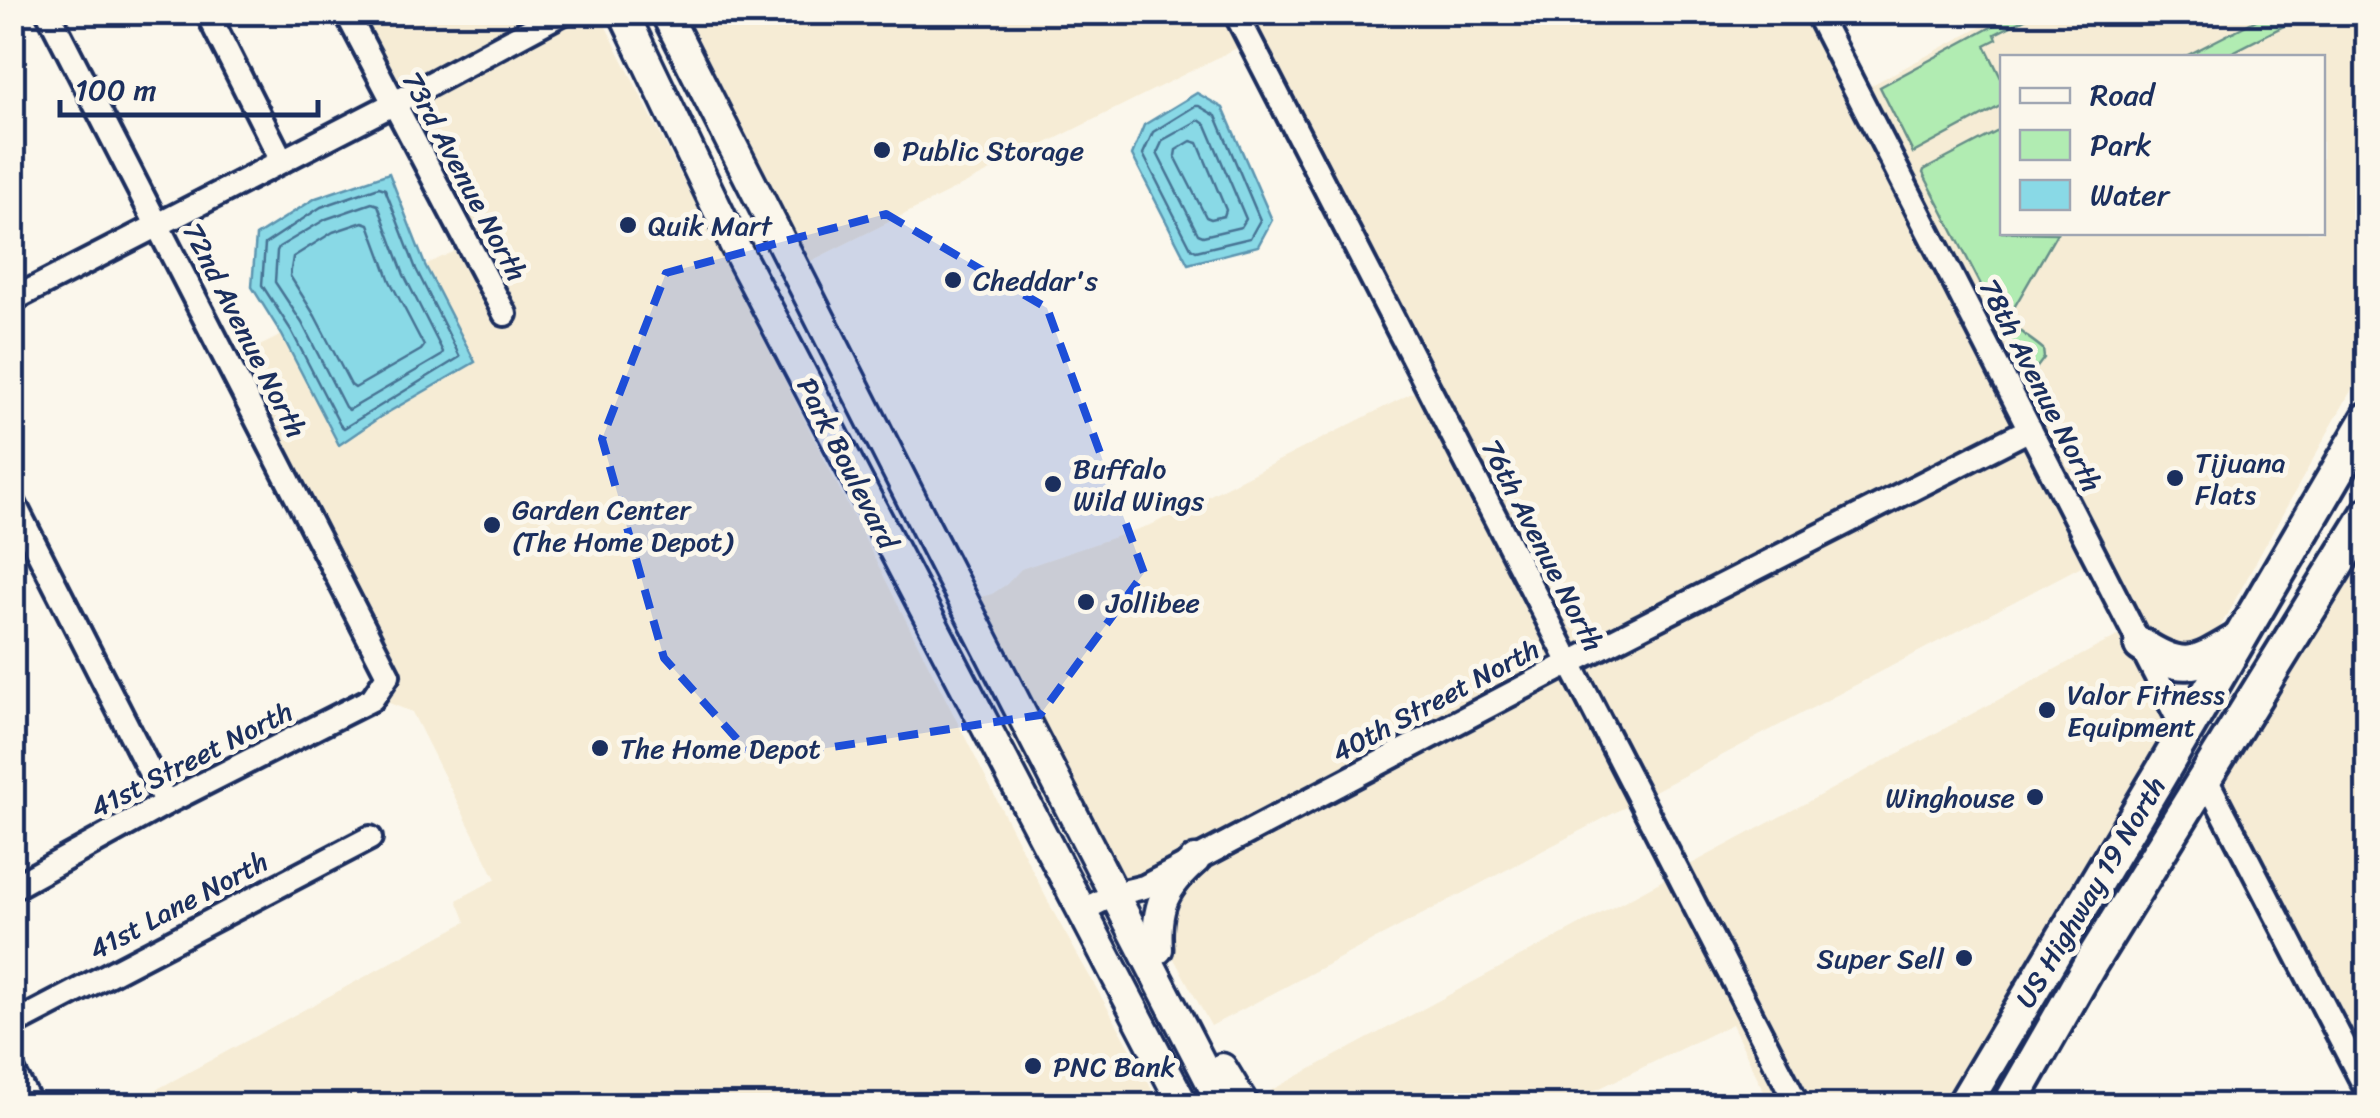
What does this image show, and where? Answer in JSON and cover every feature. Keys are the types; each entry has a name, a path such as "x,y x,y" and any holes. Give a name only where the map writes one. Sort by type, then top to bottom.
{"highway":[{"name":"US Highway 19 North","path":"1963,1106 2368,419"},
{"name":"US Highway 19 North","path":"2009,1106 2090,964 2368,514"},
{"path":"2141,645 2164,660 2180,662 2231,653 2206,744 2205,777"},
{"path":"2090,964 2093,936 2187,770 2185,732"}],"main road":[{"name":"Park Boulevard","path":"623,12 735,246 1119,982"},
{"name":"Park Boulevard","path":"664,12 1223,1106"},
{"path":"735,246 790,300 852,418 866,430 874,426"},
{"path":"842,451 856,449 878,470 972,650 1010,688"},
{"path":"1158,949 1156,930 1165,895 1171,882 1195,860"},
{"path":"1115,894 1141,917 1244,1106"},
{"path":"1119,982 1168,1106"},
{"path":"1119,982 1184,1106"}],"street":[{"name":"72nd Avenue North","path":"48,12 388,675"},
{"path":"206,12 282,161"},
{"name":"73rd Avenue North","path":"346,12 505,314"},
{"path":"12,300 564,12"},
{"name":"76th Avenue North","path":"1235,12 1798,1106"},
{"name":"78th Avenue North","path":"1816,12 2185,732"},
{"name":"40th Street North","path":"1081,910 1115,894 1144,887 2030,428"},
{"path":"12,500 166,803"},
{"name":"41st Street North","path":"12,888 166,803 372,700 388,675"},
{"path":"2205,777 2368,1092"},
{"name":"41st Lane North","path":"12,1025 370,838"},
{"path":"12,1070 31,1106"}],"highlighted area":[{"path":"886,214 1047,308 1144,573 1040,715 755,759 664,658 602,439 666,273"}],"shaded area":[{"path":"357,13 545,13 398,92"},
{"path":"583,13 599,13 1055,915 1145,1074 1158,1105 126,1106 466,922 457,900 496,879 412,712 389,703 386,695 401,678 401,671 396,668 237,357 282,335 339,444 474,363 425,265 459,249 500,326 517,316 406,107"},
{"path":"678,13 1224,13 1241,46 807,263"},
{"path":"1247,13 1805,13 2017,425 1575,651"},
{"path":"2007,13 2367,13 2367,362 2210,645 2200,652 2149,639 1866,88"},
{"path":"1418,390 1557,660 1142,878 1123,883 977,598 992,594 1021,569 1153,524"},
{"path":"2025,441 2087,563 1649,794 1583,667"},
{"path":"2367,552 2367,1073 2221,786"},
{"path":"2123,633 2169,721 2007,1013 1950,1105 1809,1105 1686,867"},
{"path":"1566,676 1631,804 1211,1026 1167,946 1174,898 1201,867"},
{"path":"1669,877 1786,1105 1749,1105 1766,1096 1732,1024 1565,1105 1256,1106 1253,1100"}],"green space":[{"path":"2019,12 2029,17 1995,34 1997,39 1985,45 2000,76 2000,106 1913,153 1880,87"},
{"path":"2263,13 2309,13 2227,55 2188,55 2264,16"},
{"path":"2000,130 2000,235 2056,235 2008,318 2043,349 2044,358 2035,370 2024,368 1924,170"}],"water":[{"path":"1197,93 1223,108 1272,220 1258,246 1188,264 1132,155 1144,125"},
{"path":"389,173 425,265 475,362 339,445 282,335 252,287 256,236 316,198"}],"place":[{"name":"Public Storage","path":"882,150"},
{"name":"Quik Mart","path":"628,225"},
{"name":"Cheddar's","path":"953,280"},
{"name":"Tijuana Flats","path":"2175,478"},
{"name":"Buffalo Wild Wings","path":"1053,484"},
{"name":"Garden Center (The Home Depot)","path":"492,525"},
{"name":"Jollibee","path":"1086,602"},
{"name":"Valor Fitness Equipment","path":"2047,710"},
{"name":"The Home Depot","path":"600,748"},
{"name":"Winghouse","path":"2035,797"},
{"name":"Super Sell","path":"1964,958"},
{"name":"PNC Bank","path":"1033,1066"}]}
